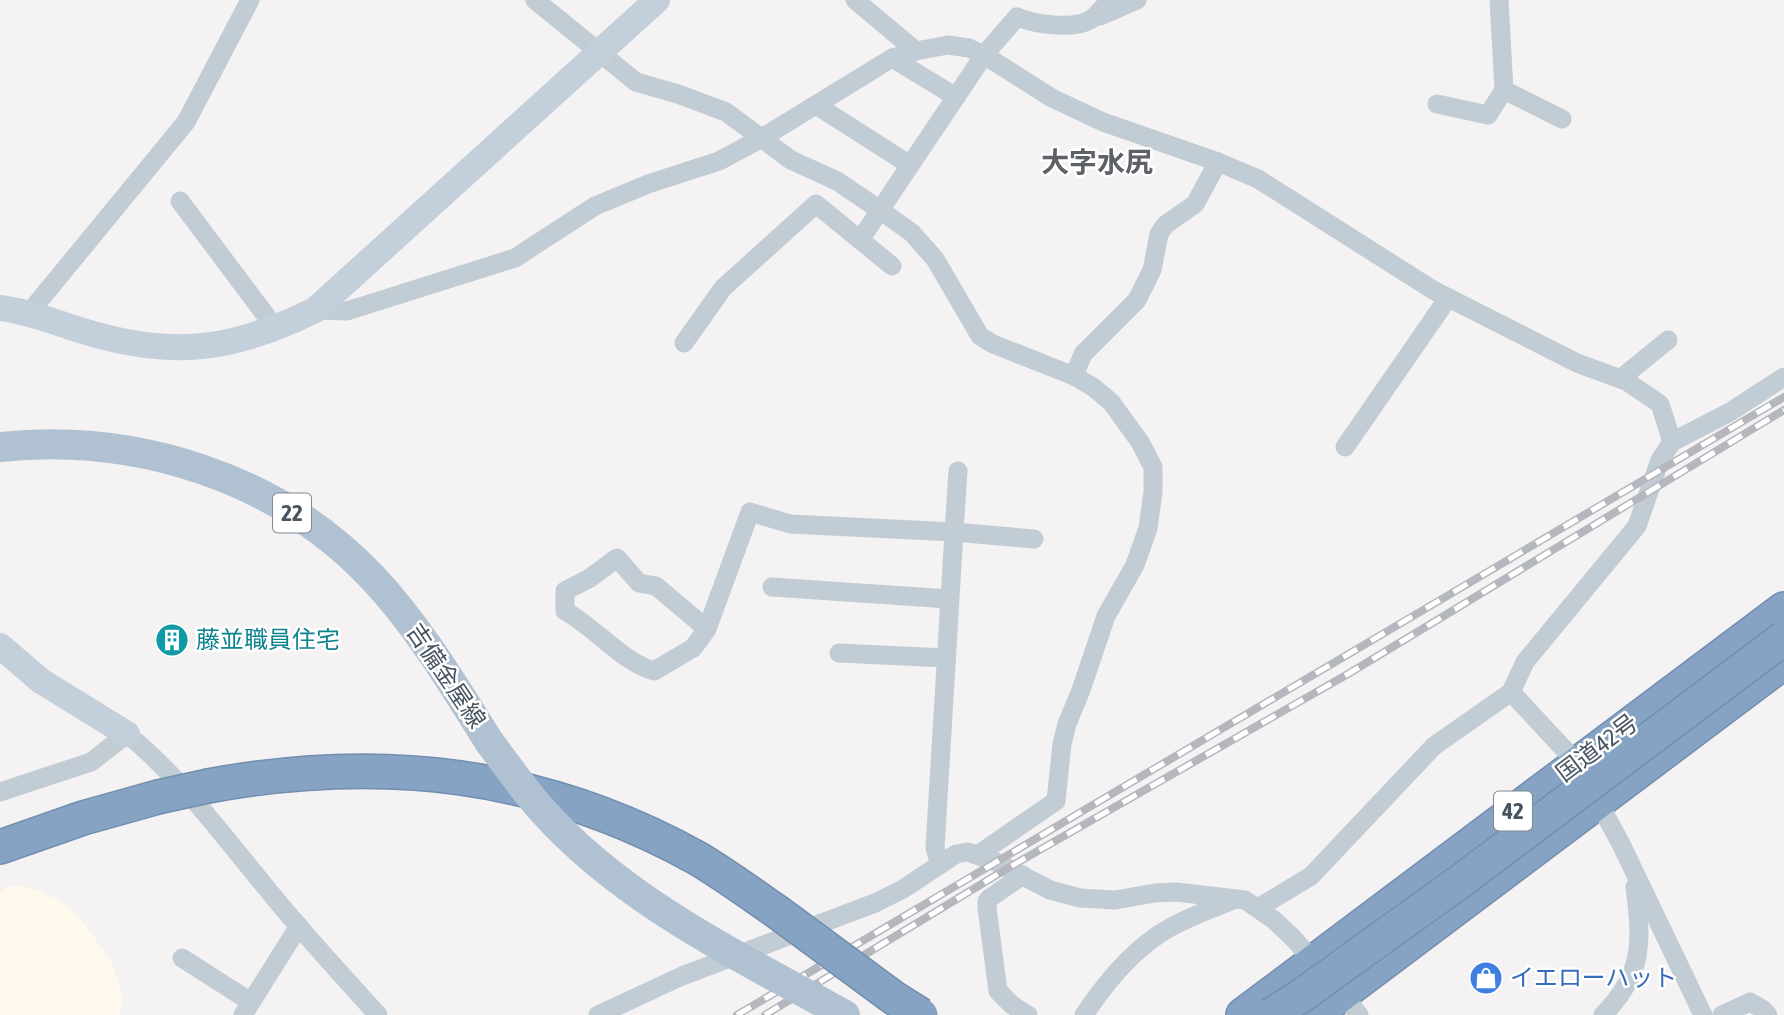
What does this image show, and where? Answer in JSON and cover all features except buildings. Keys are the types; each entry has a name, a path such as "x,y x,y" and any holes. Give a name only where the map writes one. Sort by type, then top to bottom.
{"highway":[{"name":"国道42号","path":"1244,1015 1784,609"},
{"path":"1270,1015 1301,996 1462,880 1784,638"},
{"name":"国道42号","path":"1314,1015 1351,1004 1598,801 1784,663"},
{"path":"0,846 70,822 158,797 276,774 349,770 398,771 448,776 515,788 597,812 697,858 921,1015"}],"main road":[{"name":"吉備金屋線","path":"0,447 32,444 96,445 165,457 230,480 288,510 344,551 372,576 396,603 490,743 541,810 607,871 692,929 845,1015"}],"street":[{"path":"29,313 186,122 250,0"},
{"path":"535,0 635,82 678,94 726,113 791,160 837,181 912,233 935,259 980,336 993,344 1074,376 1093,387 1111,402 1153,467 1148,528 1135,565 1106,615 1082,690 1067,724 1062,744 1056,801 979,854"},
{"path":"0,308 29,313 110,339 177,348 224,344 276,329 315,310 657,0"},
{"path":"855,0 916,51"},
{"path":"1089,21 1110,0"},
{"path":"860,240 984,55 1017,17 1034,24 1089,21 1137,0"},
{"path":"1437,104 1488,115 1504,90 1499,0"},
{"path":"315,310 347,310 515,258 595,206 648,184 719,161 762,138 892,58 916,51 958,45 984,55 1052,99 1103,122 1218,162 1258,179 1448,298 1577,363 1620,379 1660,404 1672,442"},
{"path":"892,58 956,97"},
{"path":"1504,90 1562,118"},
{"path":"816,105 911,165"},
{"path":"1074,376 1083,354 1137,300 1152,270 1159,234 1165,225 1195,204 1218,162"},
{"path":"180,201 276,329"},
{"path":"684,343 723,288 816,204 892,266"},
{"path":"1345,447 1448,298"},
{"path":"1620,379 1668,340"},
{"path":"1258,908 1311,876 1434,746 1511,692 1525,662 1637,526 1660,460 1672,442 1730,412 1784,377"},
{"path":"940,865 935,848 958,471"},
{"path":"707,629 656,586 639,583 617,558 565,592 565,611 580,619 639,666 654,671 693,648 707,629 750,512 790,524 1034,539"},
{"path":"772,587 949,599"},
{"path":"0,646 51,689 127,734 173,775 299,926 378,1015"},
{"path":"839,653 946,658"},
{"path":"1511,692 1577,763 1703,1015"},
{"path":"0,792 91,761 127,734"},
{"path":"598,1015 682,976 875,903 903,889 956,854 968,852 979,854 1051,890 1080,898 1115,900 1176,892 1245,900 1293,939 1351,1004"},
{"path":"1603,1015 1627,988 1633,974 1640,923 1633,873"},
{"path":"1023,875 987,901 998,990 1012,1005 1028,1015"},
{"path":"1084,1015 1116,974 1149,941 1172,926 1236,898"},
{"path":"183,958 247,1008 299,926"},
{"path":"1722,1015 1750,1002 1768,1015"}],"shaded area":[{"path":"19,885 61,901 80,918 110,959 123,999 119,1015 0,1015 0,892"}],"railway":[{"path":"737,1015 1784,397"},
{"path":"765,1015 1008,868 1348,674 1784,410"}],"place":[{"name":"藤並職員住宅","path":"172,640"},
{"name":"イエローハット","path":"1486,978"}],"district":[{"name":"大字水尻","path":"1097,162"}]}
